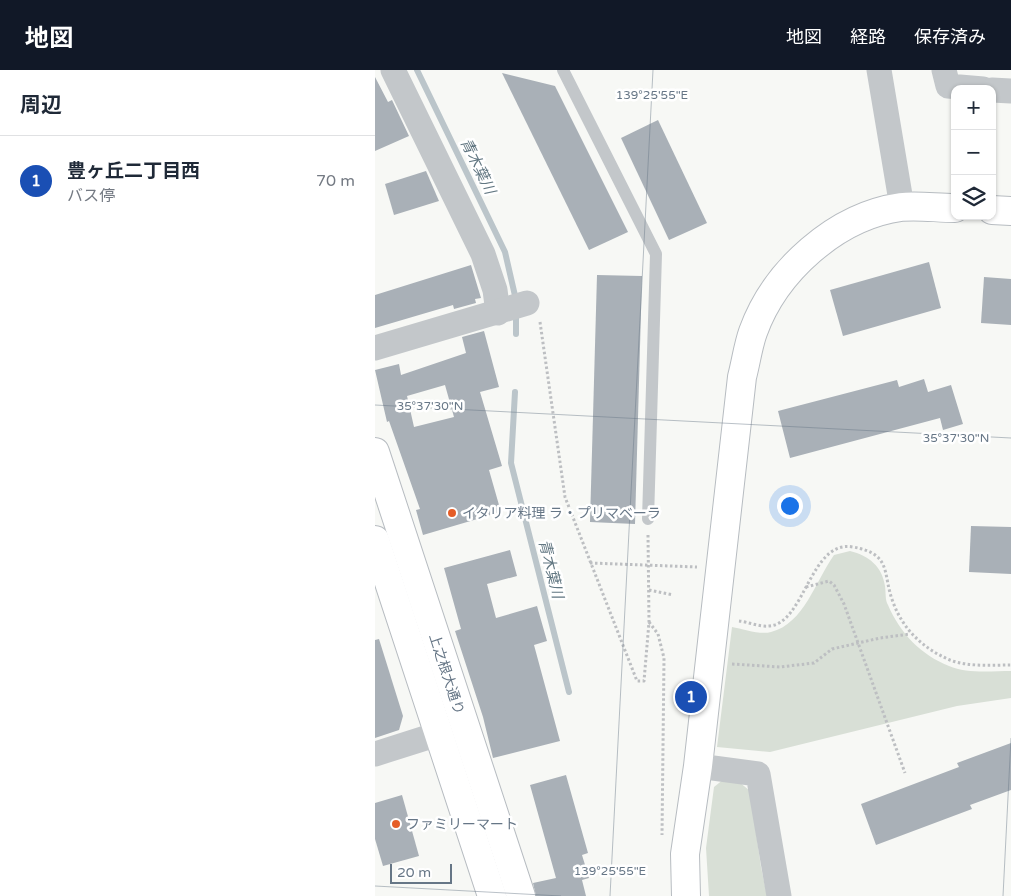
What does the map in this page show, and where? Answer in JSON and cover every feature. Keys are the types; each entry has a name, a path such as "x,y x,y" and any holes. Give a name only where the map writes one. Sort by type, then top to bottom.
{"street":[{"path":"393,70 483,254 495,290 517,311"},
{"path":"879,70 902,207"},
{"path":"944,70 948,86 951,86"},
{"path":"996,90 1011,91"},
{"path":"687,896 685,854 698,766 742,377 753,332 771,295 797,263 822,240 867,216 902,207 951,208"},
{"path":"996,210 1011,211"},
{"path":"375,348 517,311"},
{"name":"上之根大通り","path":"375,452 521,896"},
{"name":"上之根大通り","path":"375,540 492,896"},
{"path":"375,754 464,726"},
{"path":"698,766 757,774 779,896"}],"lane":[{"path":"563,70 656,254 648,519"}],"path":[{"path":"517,311 565,497 637,681 643,681 649,622 648,519"},
{"path":"736,620 769,626 783,621 818,566 832,552 849,546 868,550 881,560 890,583 893,602 910,634 929,648 952,661 1011,665"},
{"path":"590,563 705,567"},
{"path":"805,587 829,581 834,585 845,604 905,773"},
{"path":"649,590 673,595"},
{"path":"649,622 658,634 664,658 662,854 685,854"},
{"path":"722,663 780,667 814,663 833,649 910,634"}],"shaded area":[{"path":"850,551 869,559 878,567 885,586 886,601 899,625 913,642 929,656 956,669 980,672 1011,671 1011,698 957,706 770,752 717,747 732,627 762,633 771,632 782,627 801,611 834,555"},
{"path":"724,779 738,781 750,791 767,896 709,896 706,848 714,787"}],"building":[{"path":"502,73 555,86 628,232 589,250"},
{"path":"375,77 388,102 392,100 409,136 375,151"},
{"path":"658,120 707,223 669,240 621,138"},
{"path":"426,171 439,201 394,215 385,184"},
{"path":"929,262 941,308 843,336 830,290"},
{"path":"471,265 481,298 475,299 476,303 454,309 453,305 375,328 375,295"},
{"path":"597,275 642,276 635,524 590,522"},
{"path":"984,277 1011,279 1011,325 981,323"},
{"path":"484,331 499,387 480,392 502,466 489,470 501,512 423,535 416,510 420,509 389,421 387,422 375,370 399,364 401,375 466,353 462,337","holes":["445,385 454,417 414,427 407,396"]},
{"path":"924,379 928,392 951,385 963,424 943,430 940,418 790,458 778,411 897,380 899,387"},
{"path":"971,526 1011,527 1011,574 969,572"},
{"path":"510,550 517,576 487,584 496,618 537,606 547,641 534,645 560,741 493,758 483,717 455,631 461,629 444,568"},
{"path":"379,639 403,716 399,730 375,738 375,640"},
{"path":"1011,743 1011,790 970,805 972,809 876,845 861,804 959,767 957,763"},
{"path":"566,775 588,853 582,855 589,878 582,880 586,896 536,896 533,883 556,878 530,785"},
{"path":"402,795 419,856 383,866 375,839 375,803"}],"waterway":[{"name":"青木葉川","path":"417,70 505,252 516,300"},
{"name":"青木葉川","path":"516,312 516,334"},
{"name":"青木葉川","path":"515,392 511,463 569,692"}],"place":[{"name":"イタリア料理 ラ・プリマベーラ","path":"452,513"},
{"name":"豊ヶ丘二丁目西","path":"691,697"},
{"name":"ファミリーマート","path":"396,824"}]}
